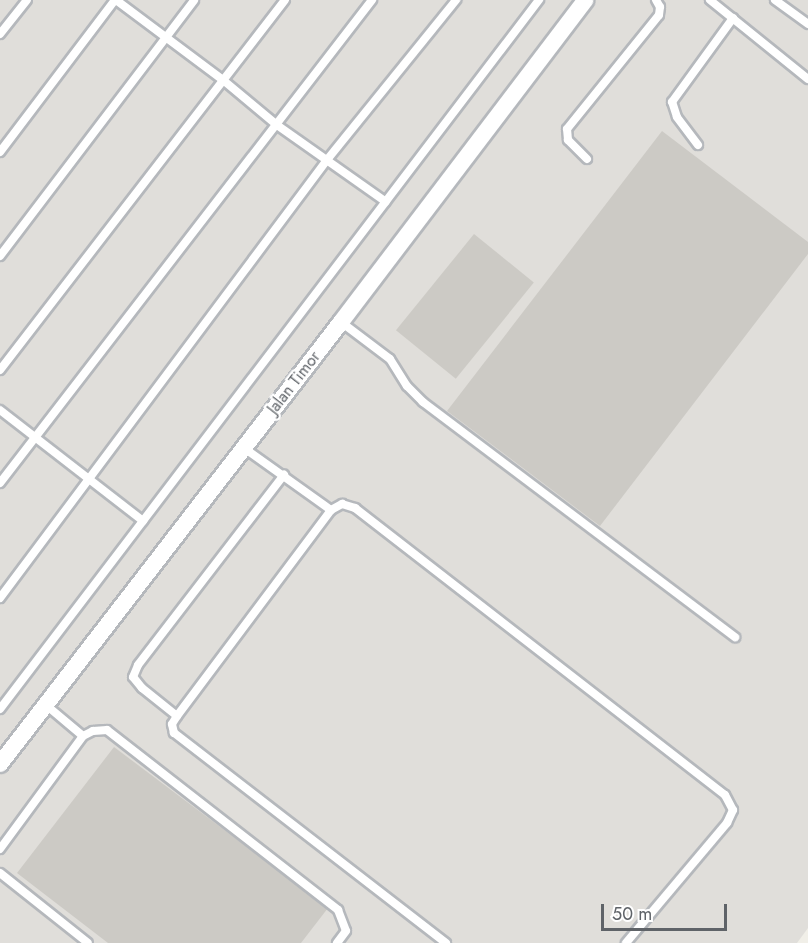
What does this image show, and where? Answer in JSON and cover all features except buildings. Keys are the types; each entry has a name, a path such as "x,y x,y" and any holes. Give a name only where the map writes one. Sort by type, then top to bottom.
{"street":[{"name":"Jalan Timor","path":"0,764 341,322 585,0"}],"lane":[{"path":"0,34 27,0"},
{"path":"0,152 116,0 223,80 277,125 386,202"},
{"path":"0,256 194,0"},
{"path":"0,370 285,0"},
{"path":"0,483 372,0"},
{"path":"0,598 327,160 456,0"},
{"path":"0,709 539,0"},
{"path":"587,159 568,140 567,129 659,15 660,7 656,0"},
{"path":"710,0 808,79"},
{"path":"775,0 808,24"},
{"path":"698,145 677,117 672,102 733,18"},
{"path":"341,322 390,359 406,386 423,402 735,637"},
{"path":"0,410 143,520"},
{"path":"244,448 285,475 331,510"},
{"path":"177,716 142,688 133,677 138,665 285,475"},
{"path":"446,943 174,733 172,724 177,716 331,510 342,504 355,508 725,795 733,810 727,823 626,943"},
{"path":"46,705 83,736"},
{"path":"0,849 83,736 93,731 107,730 338,910 344,918 346,931 337,943"},
{"path":"0,873 88,943"}],"shaded area":[{"path":"0,0 808,0 808,928 797,943 0,943"}]}
